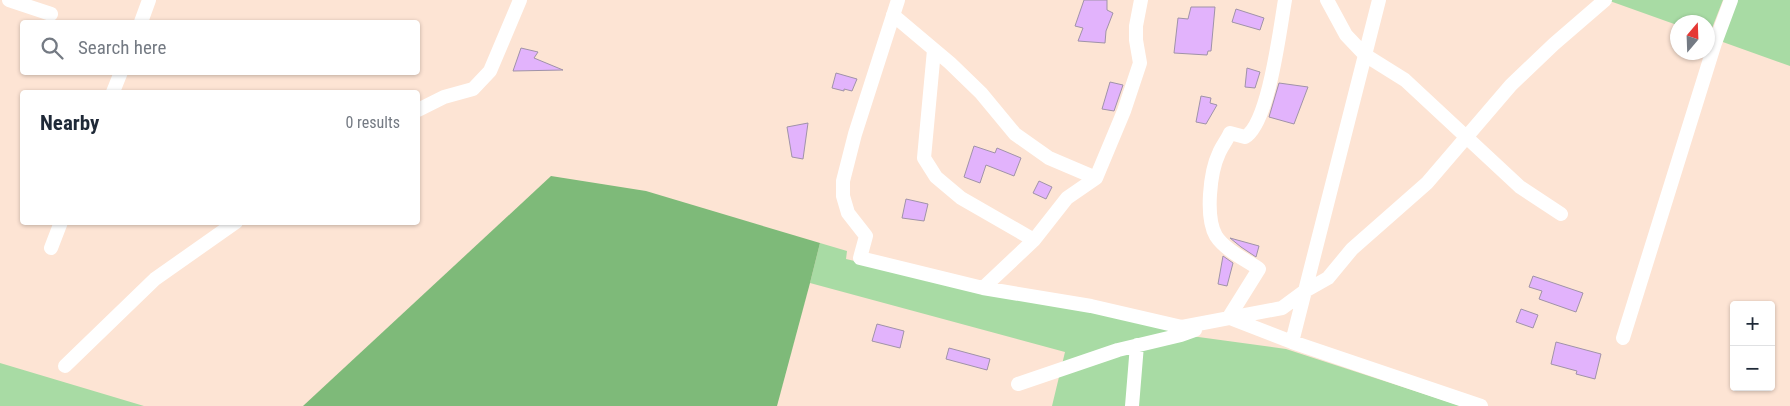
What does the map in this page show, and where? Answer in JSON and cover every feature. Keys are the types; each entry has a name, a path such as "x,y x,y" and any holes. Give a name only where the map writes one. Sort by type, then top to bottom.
{"street":[{"path":"9,0 51,14"},
{"path":"142,20 150,0"},
{"path":"420,109 444,97 473,89 490,71 520,0"},
{"path":"898,0 855,134 843,181 843,196 848,213 866,236 860,258 983,288 1092,306 1182,327 1282,308 1304,291 1328,278 1352,249 1428,183 1511,85 1554,44 1605,0"},
{"path":"983,288 1034,240 1067,198 1096,178 1124,111 1140,64 1136,26 1141,0"},
{"path":"1018,384 1118,350 1181,335 1229,317 1259,269 1229,249 1216,237 1210,219 1209,204 1214,169 1219,152 1230,133 1245,136 1250,134 1256,124 1273,74 1285,0"},
{"path":"1327,0 1346,35 1365,55 1405,80 1520,187 1561,214"},
{"path":"1292,342 1379,0"},
{"path":"1623,338 1715,43 1731,0"},
{"path":"893,16 950,63 981,92 1014,134 1049,158 1096,178"},
{"path":"934,50 924,158 936,177 961,198 1034,240"},
{"path":"114,90 120,75"},
{"path":"51,248 60,225"},
{"path":"65,366 155,279 232,225"},
{"path":"1229,317 1292,342 1481,406"},
{"path":"1132,406 1137,345"}],"green space":[{"path":"1607,0 1723,0 1715,21 1715,15 1670,15 1670,22"},
{"path":"1735,0 1790,0 1790,66 1720,41"},
{"path":"551,176 646,191 820,243 777,406 303,406"},
{"path":"820,243 847,251 846,259 984,291 1094,310 1191,336 1286,349 1461,406 1052,406 1065,352 810,283"},
{"path":"0,363 144,406 0,406"}],"building":[{"path":"1084,0 1107,0 1107,10 1113,13 1106,31 1105,43 1078,41 1083,28 1075,26"},
{"path":"1191,7 1215,7 1211,51 1208,51 1207,55 1174,53 1178,18 1188,19"},
{"path":"1236,9 1264,18 1260,30 1232,22"},
{"path":"521,48 538,52 534,58 563,70 513,71"},
{"path":"1247,68 1260,72 1255,88 1245,87"},
{"path":"836,73 857,79 852,91 832,88"},
{"path":"1110,82 1123,85 1114,111 1102,109"},
{"path":"1279,83 1308,87 1294,124 1269,117"},
{"path":"1201,96 1211,98 1210,103 1217,105 1206,124 1196,122"},
{"path":"808,123 803,159 792,157 787,127"},
{"path":"974,146 995,153 997,148 1021,158 1014,176 986,165 980,183 964,177"},
{"path":"1039,181 1052,187 1046,199 1033,193"},
{"path":"906,199 928,204 924,221 902,218"},
{"path":"1230,238 1259,246 1256,257 1241,247"},
{"path":"1223,256 1233,263 1227,286 1218,284"},
{"path":"1533,276 1583,293 1576,312 1539,299 1542,291 1529,287"},
{"path":"1521,309 1538,315 1533,328 1516,322"},
{"path":"877,324 904,331 900,348 872,341"},
{"path":"1556,342 1601,354 1595,379 1576,374 1577,371 1551,364"},
{"path":"949,348 990,359 987,370 946,359"}]}
